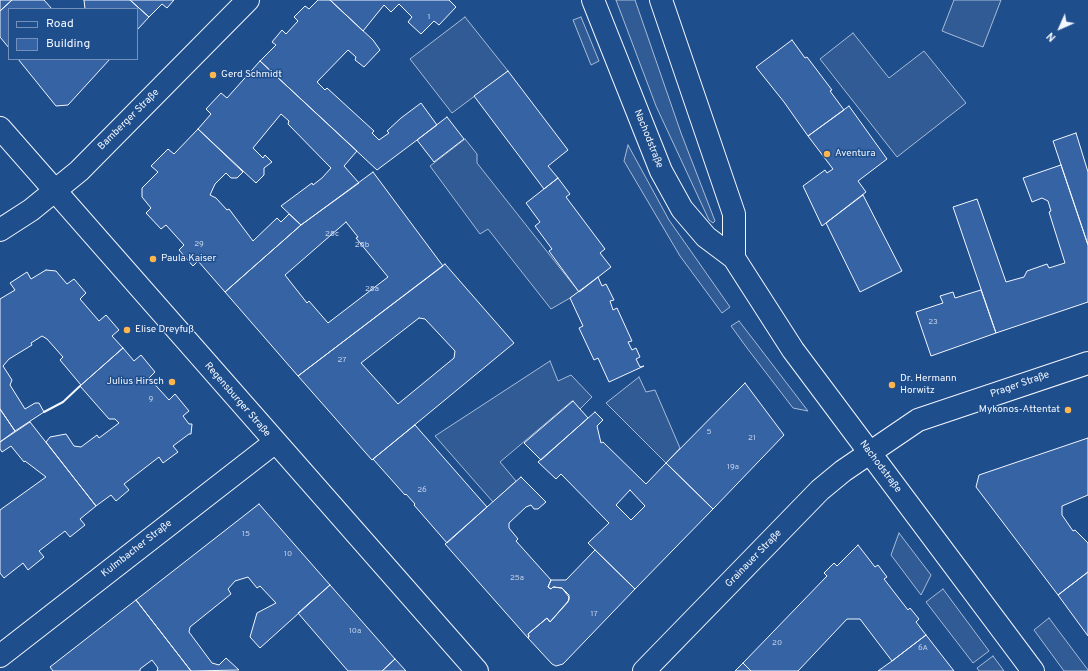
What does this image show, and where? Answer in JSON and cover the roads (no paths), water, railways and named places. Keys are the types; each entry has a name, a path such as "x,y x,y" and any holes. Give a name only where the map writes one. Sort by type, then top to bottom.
{"street":[{"name":"Bamberger Straße","path":"0,230 31,210 79,171 248,0"},
{"name":"Nachodstraße","path":"593,0 661,171 682,209 706,237 734,258 793,350 1033,671"},
{"path":"661,0 734,214 734,258"},
{"name":"Regensburger Straße","path":"0,128 274,443 477,671"},
{"name":"Prager Straße","path":"869,453 918,420 1088,363"},
{"name":"Kulmbacher Straße","path":"0,656 274,443"},
{"name":"Grainauer Straße","path":"644,671 832,479 869,453"}],"place":[{"name":"Gerd Schmidt","path":"213,75"},
{"name":"Aventura","path":"827,154"},
{"name":"Paula Kaiser","path":"153,259"},
{"name":"Elise Dreyfuß","path":"127,330"},
{"name":"Julius Hirsch","path":"172,382"},
{"name":"Dr. Hermann Horwitz","path":"892,385"},
{"name":"Mykonos-Attentat","path":"1068,410"}]}
